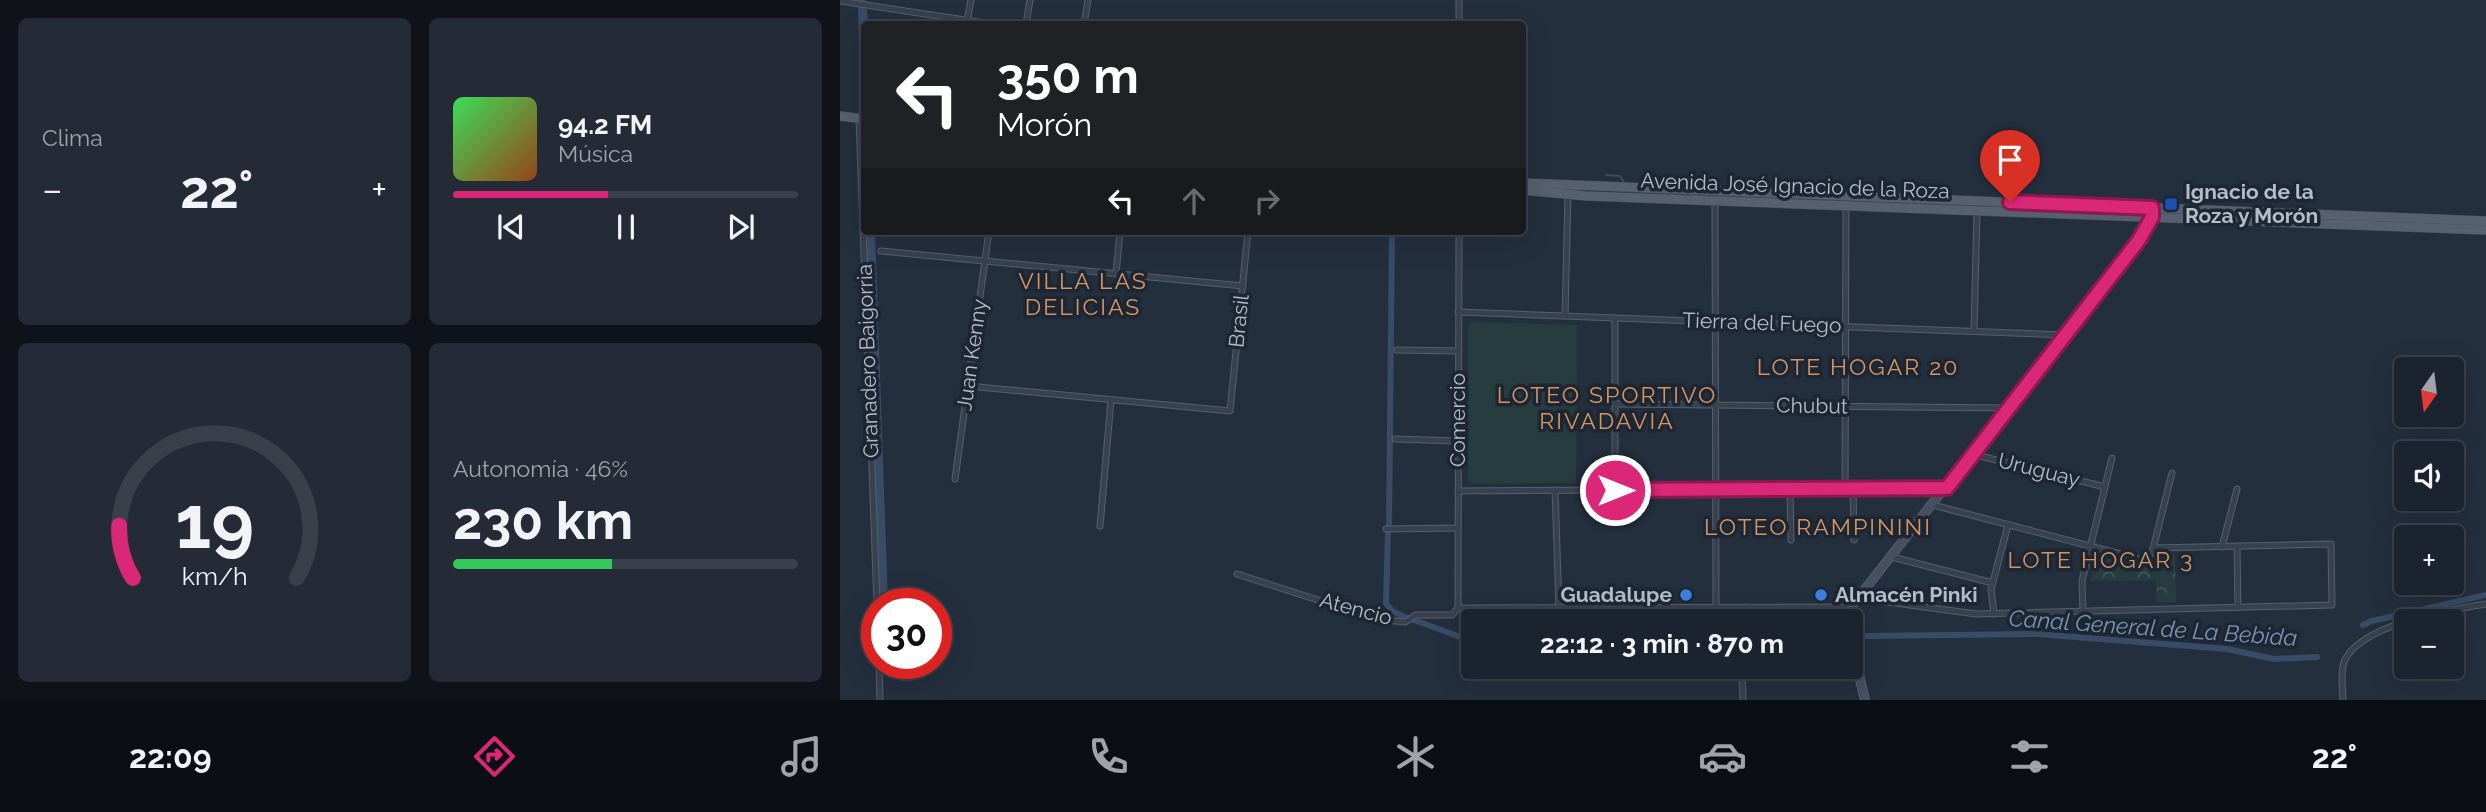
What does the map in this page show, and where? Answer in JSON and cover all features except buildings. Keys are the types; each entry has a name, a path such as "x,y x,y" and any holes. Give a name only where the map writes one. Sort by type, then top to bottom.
{"main road":[{"path":"840,117 861,119"},
{"name":"Avenida José Ignacio de la Roza","path":"1526,183 2486,230"},
{"name":"Avenida José Ignacio de la Roza","path":"1526,190 1977,211 2486,221"}],"street":[{"path":"844,1 967,21 971,0"},
{"path":"1026,21 1030,0"},
{"path":"1084,21 1088,0"},
{"path":"1459,0 1459,21"},
{"path":"901,2 902,10"},
{"path":"1565,316 1568,194"},
{"path":"1715,200 1716,607"},
{"path":"1845,488 1846,205"},
{"path":"1973,331 1977,211"},
{"path":"1851,607 2139,240 2152,213"},
{"name":"Granadero Baigorria","path":"866,235 877,588"},
{"name":"Juan Kenny","path":"955,479 988,235"},
{"path":"1116,274 1120,235"},
{"name":"Brasil","path":"1111,400 1230,411 1248,235"},
{"name":"Comercio","path":"1458,235 1458,608"},
{"path":"881,251 1243,286"},
{"name":"Tierra del Fuego","path":"1458,312 2065,335"},
{"path":"1615,318 1615,490"},
{"path":"1397,351 1458,351"},
{"path":"968,386 1111,400 1100,526"},
{"name":"Chubut","path":"1615,404 2008,408"},
{"path":"1395,439 1458,441"},
{"name":"Uruguay","path":"1972,454 2105,487"},
{"path":"2083,611 2082,581 2112,458"},
{"path":"1933,505 2143,560 2151,556 2154,548 2172,473"},
{"path":"1790,488 1791,540"},
{"path":"1853,488 1854,540"},
{"path":"1458,491 1947,488"},
{"path":"2222,547 2236,489"},
{"path":"1555,490 1559,608"},
{"path":"1994,614 1993,583 2008,525"},
{"path":"1386,528 1458,528"},
{"path":"1858,598 1976,614 2332,605 2331,544 2154,548"},
{"path":"2238,546 2238,607"},
{"path":"1892,557 1993,583"},
{"name":"Atencio","path":"1237,574 1377,619 1405,622 1416,615 1452,615 1458,608 1851,607"},
{"path":"2343,700 2344,662 2350,652 2379,632 2399,623 2486,604"},
{"path":"879,679 880,700"},
{"path":"1742,679 1743,700"},
{"path":"1860,679 1865,700"}],"green space":[{"path":"1614,191 2139,211 2141,213 1615,193"},
{"path":"1472,322 1577,325 1576,483 1472,484 1468,479 1468,326"},
{"path":"2175,555 2176,602 2157,602 2156,580 2090,581 2095,561 2100,557 2144,568 2156,567 2159,556"}],"water":[{"path":"858,7 867,9 868,21 861,21 861,114"},
{"path":"866,235 875,235 887,588 878,588"}],"waterway":[{"path":"862,0 863,16"},
{"path":"1606,175 1620,176 1624,182"},
{"path":"1625,191 2140,212"},
{"path":"2166,213 2460,225"},
{"name":"Canal General de La Bebida","path":"1389,525 1392,235"},
{"name":"Canal General de La Bebida","path":"1388,532 1386,603 1392,611 1407,618"},
{"name":"Canal General de La Bebida","path":"2363,625 2486,595"},
{"name":"Canal General de La Bebida","path":"1414,620 1461,637"},
{"name":"Canal General de La Bebida","path":"1863,636 2037,634 2227,649 2274,659 2317,657"}],"place":[{"name":"Ignacio de la Roza y Morón","path":"2171,204"},
{"name":"Guadalupe","path":"1686,595"},
{"name":"Almacén Pinki","path":"1821,595"}],"district":[{"name":"VILLA LAS DELICIAS","path":"1083,294"},
{"name":"LOTE HOGAR 20","path":"1858,367"},
{"name":"LOTEO SPORTIVO RIVADAVIA","path":"1607,408"},
{"name":"LOTEO RAMPININI","path":"1818,527"},
{"name":"LOTE HOGAR 3","path":"2101,560"}],"route":[{"path":"1615,490 1947,488 2139,240 2152,217 2152,208 2010,202"}]}
